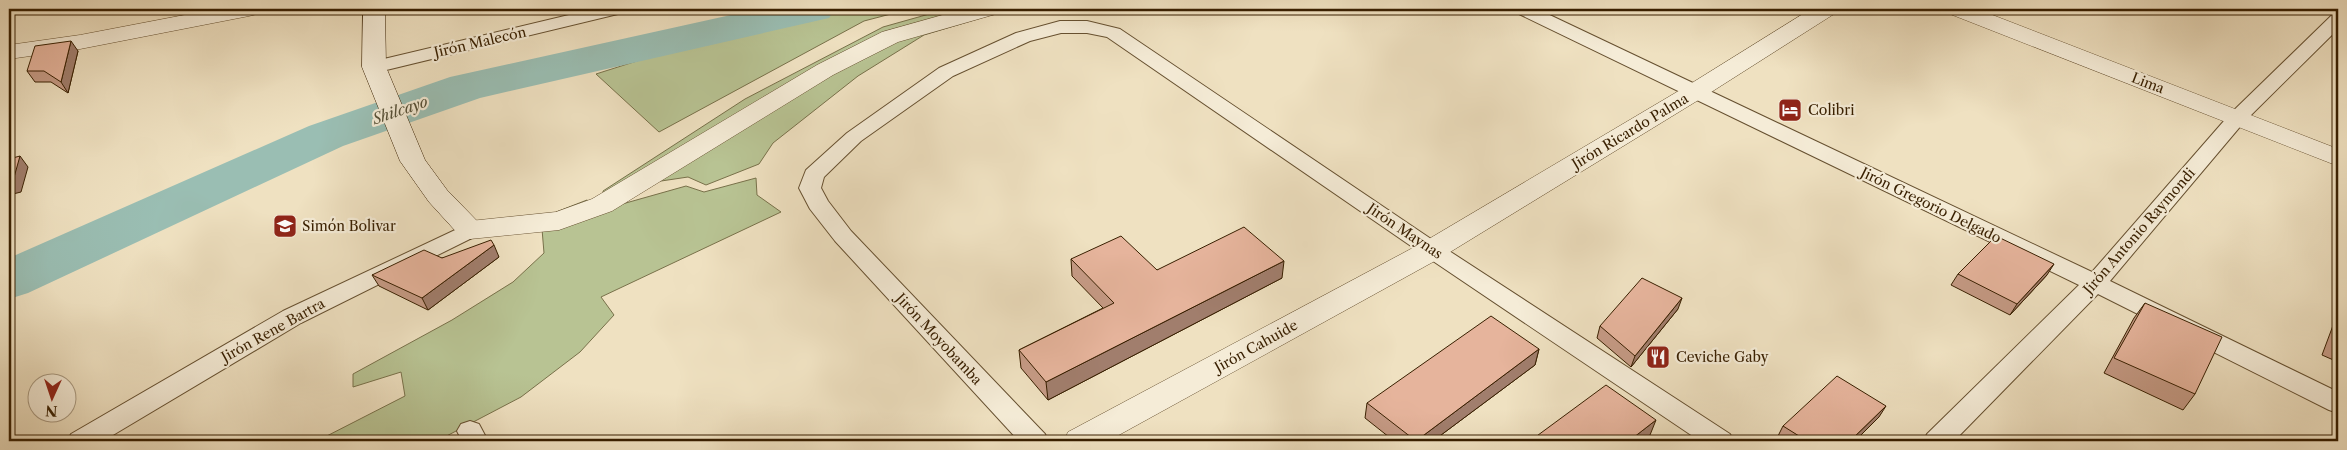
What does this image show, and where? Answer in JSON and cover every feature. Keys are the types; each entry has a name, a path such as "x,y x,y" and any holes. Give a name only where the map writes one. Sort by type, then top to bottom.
{"street":[{"path":"9,52 80,42 249,9"},
{"path":"374,9 374,67 413,161 438,196 470,230 559,221 602,205 826,70 890,37 988,9"},
{"name":"Jirón Malecón","path":"374,67 616,9"},
{"name":"Jirón Gregorio Delgado","path":"1523,9 2338,403"},
{"name":"Jirón Ricardo Palma","path":"1432,250 1696,92 1826,9"},
{"name":"Lima","path":"1958,9 2338,158"},
{"name":"Jirón Antonio Raymondi","path":"1937,441 2095,284 2237,118 2338,19"},
{"name":"Jirón Maynas","path":"843,236 818,204 810,188 814,175 854,137 946,72 1023,37 1060,27 1087,27 1113,33 1432,250 1720,441"},
{"name":"Jirón Rene Bartra","path":"81,441 292,317 470,230"},
{"name":"Jirón Moyobamba","path":"843,236 1035,441"},
{"name":"Jirón Cahuide","path":"1080,441 1432,250"}],"green space":[{"path":"849,9 910,9 864,21 659,132 596,74 681,47"},
{"path":"947,9 1011,9 924,35 858,76 773,143 759,164 706,185 688,177 641,184 604,200 603,191 745,99 883,27"},
{"path":"756,178 757,195 781,212 601,297 614,315 580,352 521,397 437,441 317,441 405,396 401,372 353,387 353,374 452,320 513,282 544,253 542,229 556,212 587,200 601,210 686,186 704,192"}],"building":[{"path":"71,41 61,82 44,71 27,71 35,46"},
{"path":"20,156 13,181 9,182 9,159"},
{"path":"1244,227 1284,261 1046,382 1019,350 1114,303 1071,259 1121,236 1157,270"},
{"path":"1996,236 2054,264 2017,304 1958,274"},
{"path":"491,240 494,245 422,298 372,275 424,250 442,258"},
{"path":"1642,278 1682,298 1635,356 1600,326"},
{"path":"2145,303 2222,337 2195,394 2114,358"},
{"path":"1491,316 1539,349 1416,441 1367,403"},
{"path":"1837,376 1886,406 1850,441 1807,441 1783,426"},
{"path":"1606,385 1656,420 1629,441 1530,441"},
{"path":"912,436 916,441 906,441"}],"waterway":[{"name":"Shilcayo","path":"9,280 326,136 466,87 814,9"}],"place":[{"name":"Colibri","path":"1790,110"},
{"name":"Simón Bolivar","path":"285,226"},
{"name":"Ceviche Gaby","path":"1658,357"}]}
